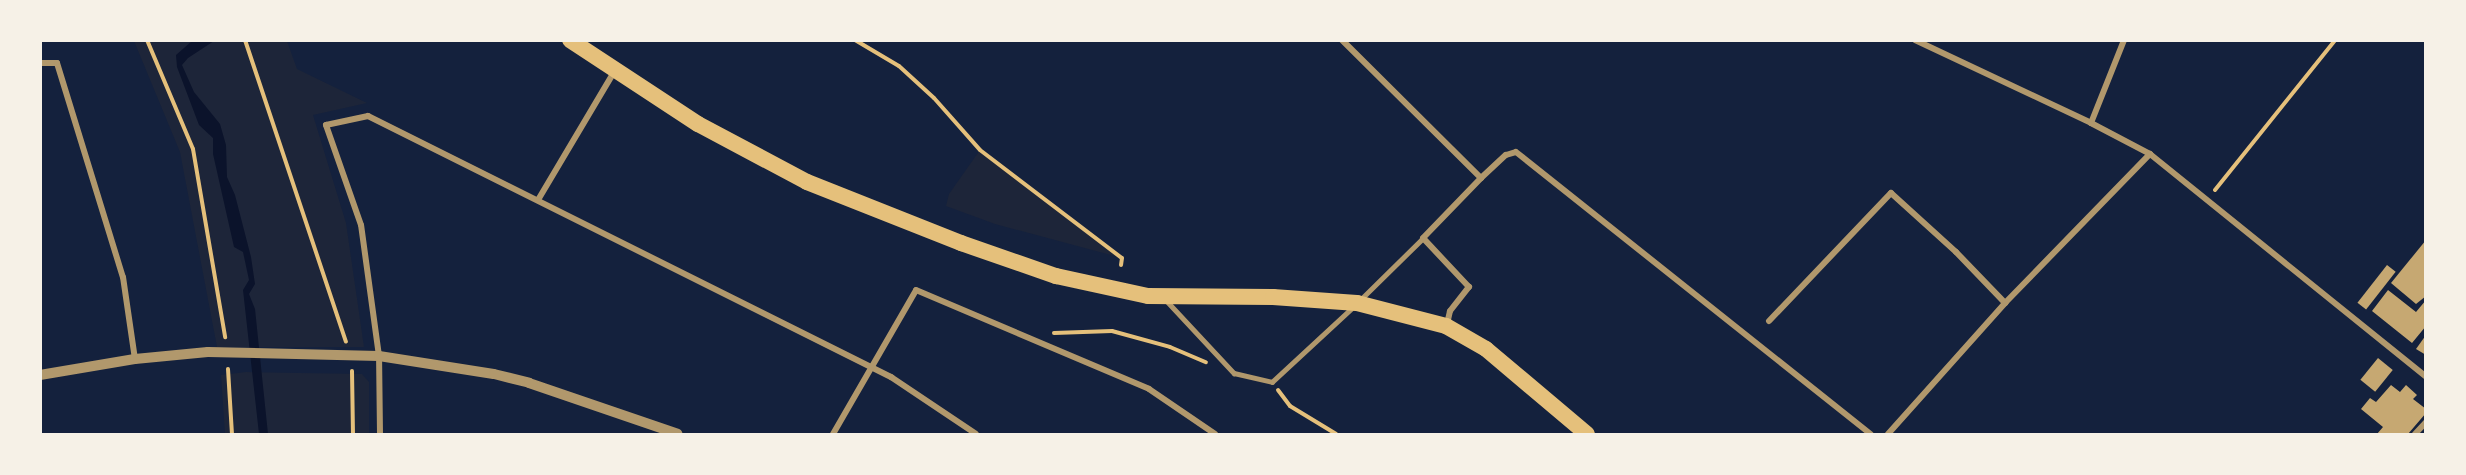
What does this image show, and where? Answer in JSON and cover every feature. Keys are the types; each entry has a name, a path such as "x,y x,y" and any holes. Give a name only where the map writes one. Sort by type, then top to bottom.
{"highway":[{"path":"570,40 698,124 807,182 961,243 1056,276 1148,296 1273,297 1357,303 1446,326 1486,349 1587,435"}],"street":[{"path":"1342,40 1481,178"},
{"path":"1915,40 2091,123 2150,154 2426,377"},
{"path":"2091,123 2124,40"},
{"path":"40,63 57,63 123,276 135,359"},
{"path":"537,201 615,69"},
{"path":"380,435 379,356 361,225 326,125 368,116 891,377 976,435"},
{"path":"1446,326 1450,311 1469,287 1423,238 1481,178 1506,155 1516,152 1871,435"},
{"path":"1888,435 2005,303 2150,154"},
{"path":"1769,321 1891,194 1956,252 2005,303"},
{"path":"832,435 916,290 1149,389 1215,435"},
{"path":"40,375 135,359 237,352 379,356 494,374 529,383 678,435"},
{"path":"2415,435 2426,422"}],"lane":[{"path":"1162,296 1234,373 1272,382 1423,238"}],"path":[{"path":"147,40 193,149 225,338"},
{"path":"245,40 346,342"},
{"path":"855,40 899,66 934,98 980,150 1122,258 1121,265"},
{"path":"2207,200 2335,40"},
{"path":"1044,344 1052,333 1112,331 1170,347 1234,373"},
{"path":"228,369 232,435"},
{"path":"352,371 353,435"},
{"path":"1272,382 1290,406 1336,435"}],"shaded area":[{"path":"134,41 287,41 297,69 367,103 313,115 346,223 364,347 217,347 180,152"},
{"path":"192,41 214,41 188,58 182,65 194,92 220,124 226,145 227,177 235,195 251,257 255,284 249,294 255,309 268,434 259,434 243,290 249,280 243,252 234,247 213,154 213,138 199,125 177,67 176,55"},
{"path":"980,150 1122,258 995,224 946,206 949,194"},
{"path":"246,372 362,374 369,382 369,434 225,434 221,375"}],"building":[{"path":"2426,240 2426,296 2416,304 2391,283"},
{"path":"2387,265 2396,272 2366,310 2357,303"},
{"path":"2388,290 2416,312 2426,300 2426,326 2412,343 2372,311"},
{"path":"2426,335 2426,355 2416,349"},
{"path":"2378,358 2393,370 2375,392 2360,380"},
{"path":"2391,385 2400,392 2406,385 2417,395 2413,399 2426,409 2426,413 2408,434 2377,434 2383,427 2361,409 2370,398 2376,402"}]}
